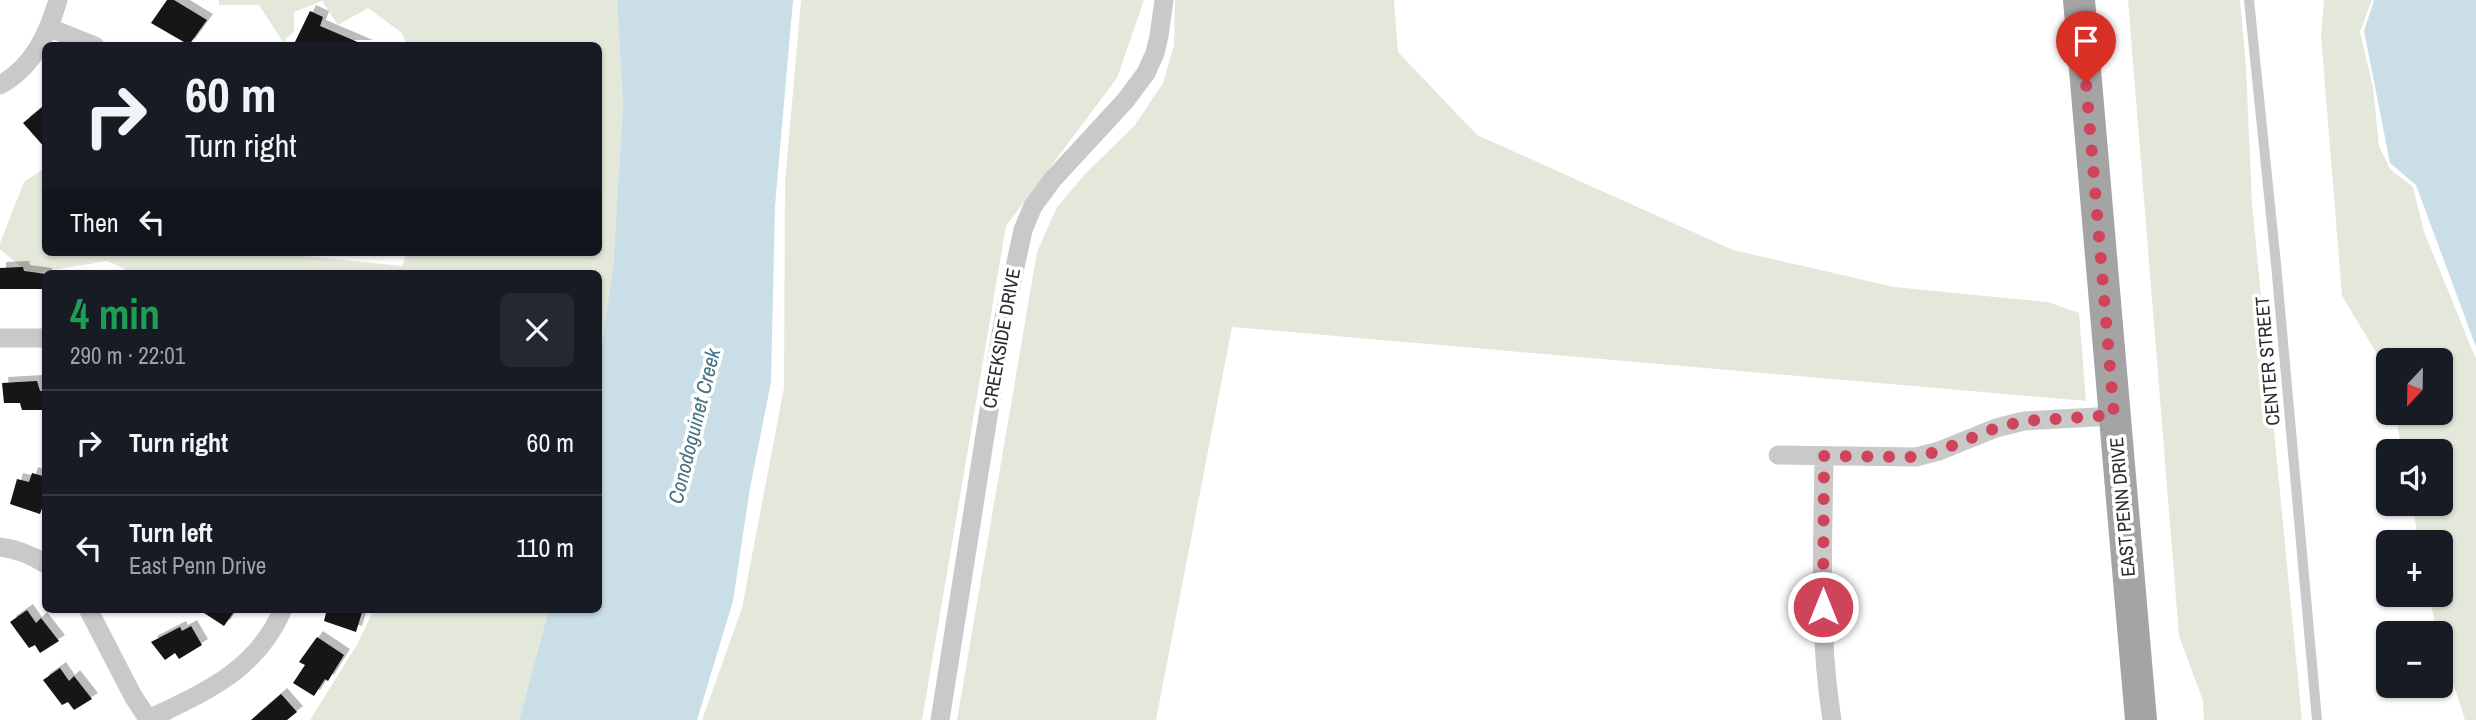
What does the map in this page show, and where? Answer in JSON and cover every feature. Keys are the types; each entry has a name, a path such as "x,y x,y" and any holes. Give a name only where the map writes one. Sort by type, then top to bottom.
{"main road":[{"name":"EAST PENN DRIVE","path":"2079,0 2141,720"}],"street":[{"path":"0,85 20,70 36,52 50,28 58,0"},
{"name":"CREEKSIDE DRIVE","path":"940,720 1002,328 1023,230 1033,206 1053,179 1125,101 1146,73 1160,36 1164,0"},
{"path":"50,28 85,42"},
{"path":"0,338 42,338"},
{"path":"1778,455 1916,457 1939,451 1996,428 2024,421 2114,415"},
{"path":"1824,456 1822,632 1825,678 1832,720"},
{"path":"0,547 12,548 42,561"},
{"path":"90,613 147,720 197,697 234,673 265,643 280,613"}],"lane":[{"name":"CENTER STREET","path":"2249,0 2317,720"}],"shaded area":[{"path":"219,0 617,0 623,105 613,269 602,351 602,270 126,270 107,261 29,274 0,249 24,182 42,170 42,256 303,256 402,266 406,256 602,256 602,42 406,42 402,33 368,8 338,25 322,1 294,12 294,31 283,42 259,5 219,5"},
{"path":"801,0 1144,0 1117,78 1006,226 922,720 702,720 742,608 784,388 785,183"},
{"path":"1175,0 1394,0 1398,52 1477,135 1733,250 1894,287 2048,302 2079,313 2086,401 1232,327 1156,720 957,720 1037,252 1057,207 1085,174 1135,125 1163,83 1174,45"},
{"path":"2128,0 2240,0 2252,203 2302,720 2204,720 2203,701 2179,636"},
{"path":"2324,0 2372,0 2360,32 2373,87 2379,146 2390,169 2413,187 2424,232 2476,359 2476,720 2465,720 2453,682 2453,621 2434,621 2432,607 2453,607 2453,530 2417,530 2414,516 2453,516 2453,439 2400,439 2397,425 2454,425 2454,348 2376,348 2376,352 2342,296 2321,36"},
{"path":"372,613 548,613 519,720 310,720 358,643"}],"water":[{"name":"Conodoguinet Creek","path":"617,0 793,0 775,206 771,382 750,488 733,601 697,720 519,720 548,613 602,613 602,345 613,269 623,105"},
{"path":"2374,0 2476,0 2476,347 2416,185 2390,163 2364,31"}],"building":[{"path":"167,0 174,0 207,20 191,42 184,42 151,23"},
{"path":"310,11 323,17 320,26 358,42 295,42"},
{"path":"42,107 42,144 23,123"},
{"path":"23,267 24,271 42,273 42,289 0,289 0,268"},
{"path":"37,381 42,391 42,410 22,410 20,403 4,403 2,383"},
{"path":"32,473 42,476 40,514 10,504 17,479 29,482"},
{"path":"27,610 36,623 41,618 59,641 40,653 35,645 29,648 10,622"},
{"path":"204,613 233,613 224,626"},
{"path":"326,613 362,613 356,632 324,621"},
{"path":"191,626 202,645 179,659 175,653 165,660 151,642 180,627 182,631"},
{"path":"317,637 344,655 328,681 325,679 314,696 293,683 305,665 299,662"},
{"path":"60,668 69,681 74,676 92,699 74,710 68,702 62,705 43,680"},
{"path":"281,694 297,712 287,720 251,720"}],"route":[{"path":"1823,607 1824,456 1916,457 1939,451 1996,428 2024,421 2114,415 2086,83"}]}
